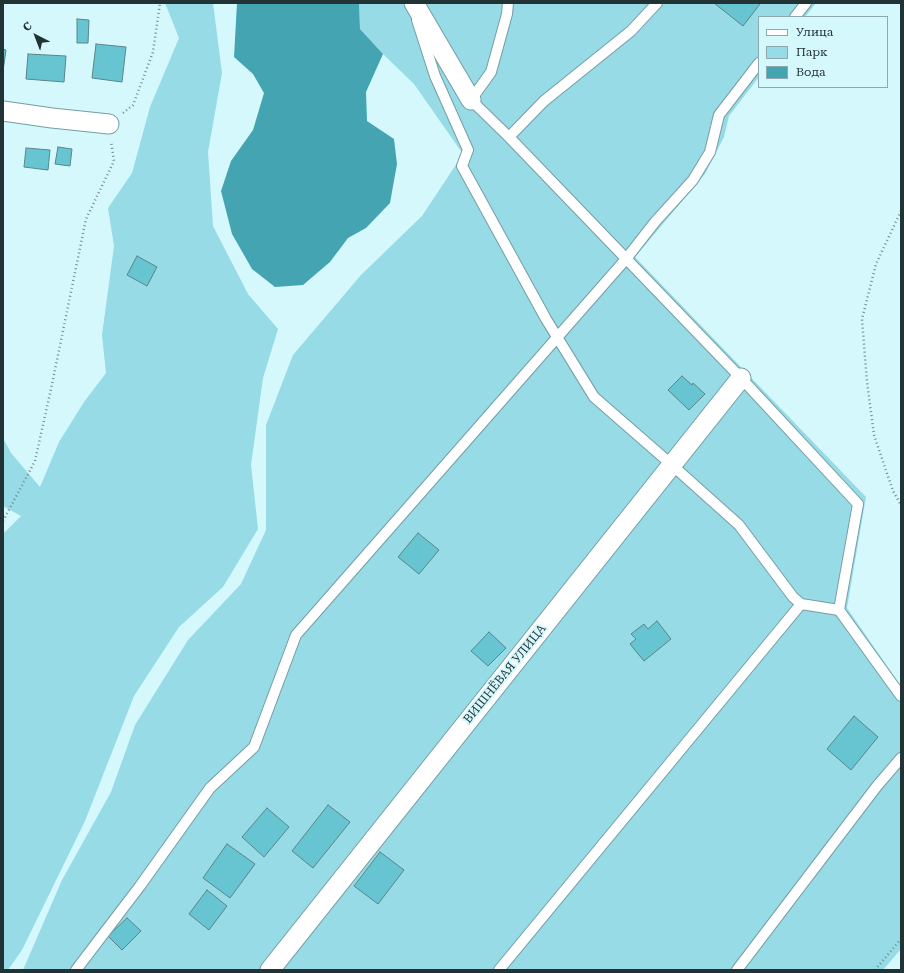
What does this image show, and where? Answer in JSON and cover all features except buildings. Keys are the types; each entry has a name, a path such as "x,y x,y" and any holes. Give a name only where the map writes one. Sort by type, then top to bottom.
{"street":[{"path":"414,3 471,100"},
{"path":"3,110 52,118 109,124"},
{"name":"ВИШНЁВАЯ УЛИЦА","path":"270,970 741,378"}],"lane":[{"path":"411,3 435,76 468,150 462,166 557,337 594,397 739,525 793,597 801,604 839,610 901,696"},
{"path":"508,3 507,14 491,72 471,100 509,137 741,378 858,504 839,610"},
{"path":"509,137 544,101 631,31 657,3"},
{"path":"796,16 806,3"},
{"path":"76,970 140,886 210,788 254,747 296,635 626,259 655,222 693,180 710,152 719,115 758,64"},
{"path":"499,970 801,604"},
{"path":"737,970 877,786 901,758"}],"path":[{"path":"3,521 35,461 86,219 114,161 109,124 133,105 153,52 160,3"},
{"path":"901,211 876,264 862,319 867,382 874,435 893,490 901,505"},
{"path":"875,970 901,939"}],"green space":[{"path":"165,3 213,3 222,73 208,152 213,226 248,294 278,329 263,378 251,465 258,529 223,587 179,627 134,696 85,821 22,950 8,970 3,970 3,534 21,516 3,506 3,438 11,453 40,487 59,442 84,402 106,373 102,335 114,246 108,208 132,173 150,107 179,38"},
{"path":"359,3 816,3 806,16 758,16 758,78 729,116 724,137 705,174 635,257 866,497 847,608 901,686 901,949 883,970 23,970 62,880 111,792 135,725 188,640 241,584 266,530 266,425 293,355 361,275 422,216 463,154 414,84 360,29"}],"water":[{"path":"237,3 359,3 360,29 383,54 366,92 367,121 394,139 397,164 390,203 366,228 348,238 330,262 303,285 275,287 252,269 232,234 221,191 231,161 253,130 264,93 253,74 234,57"}]}
